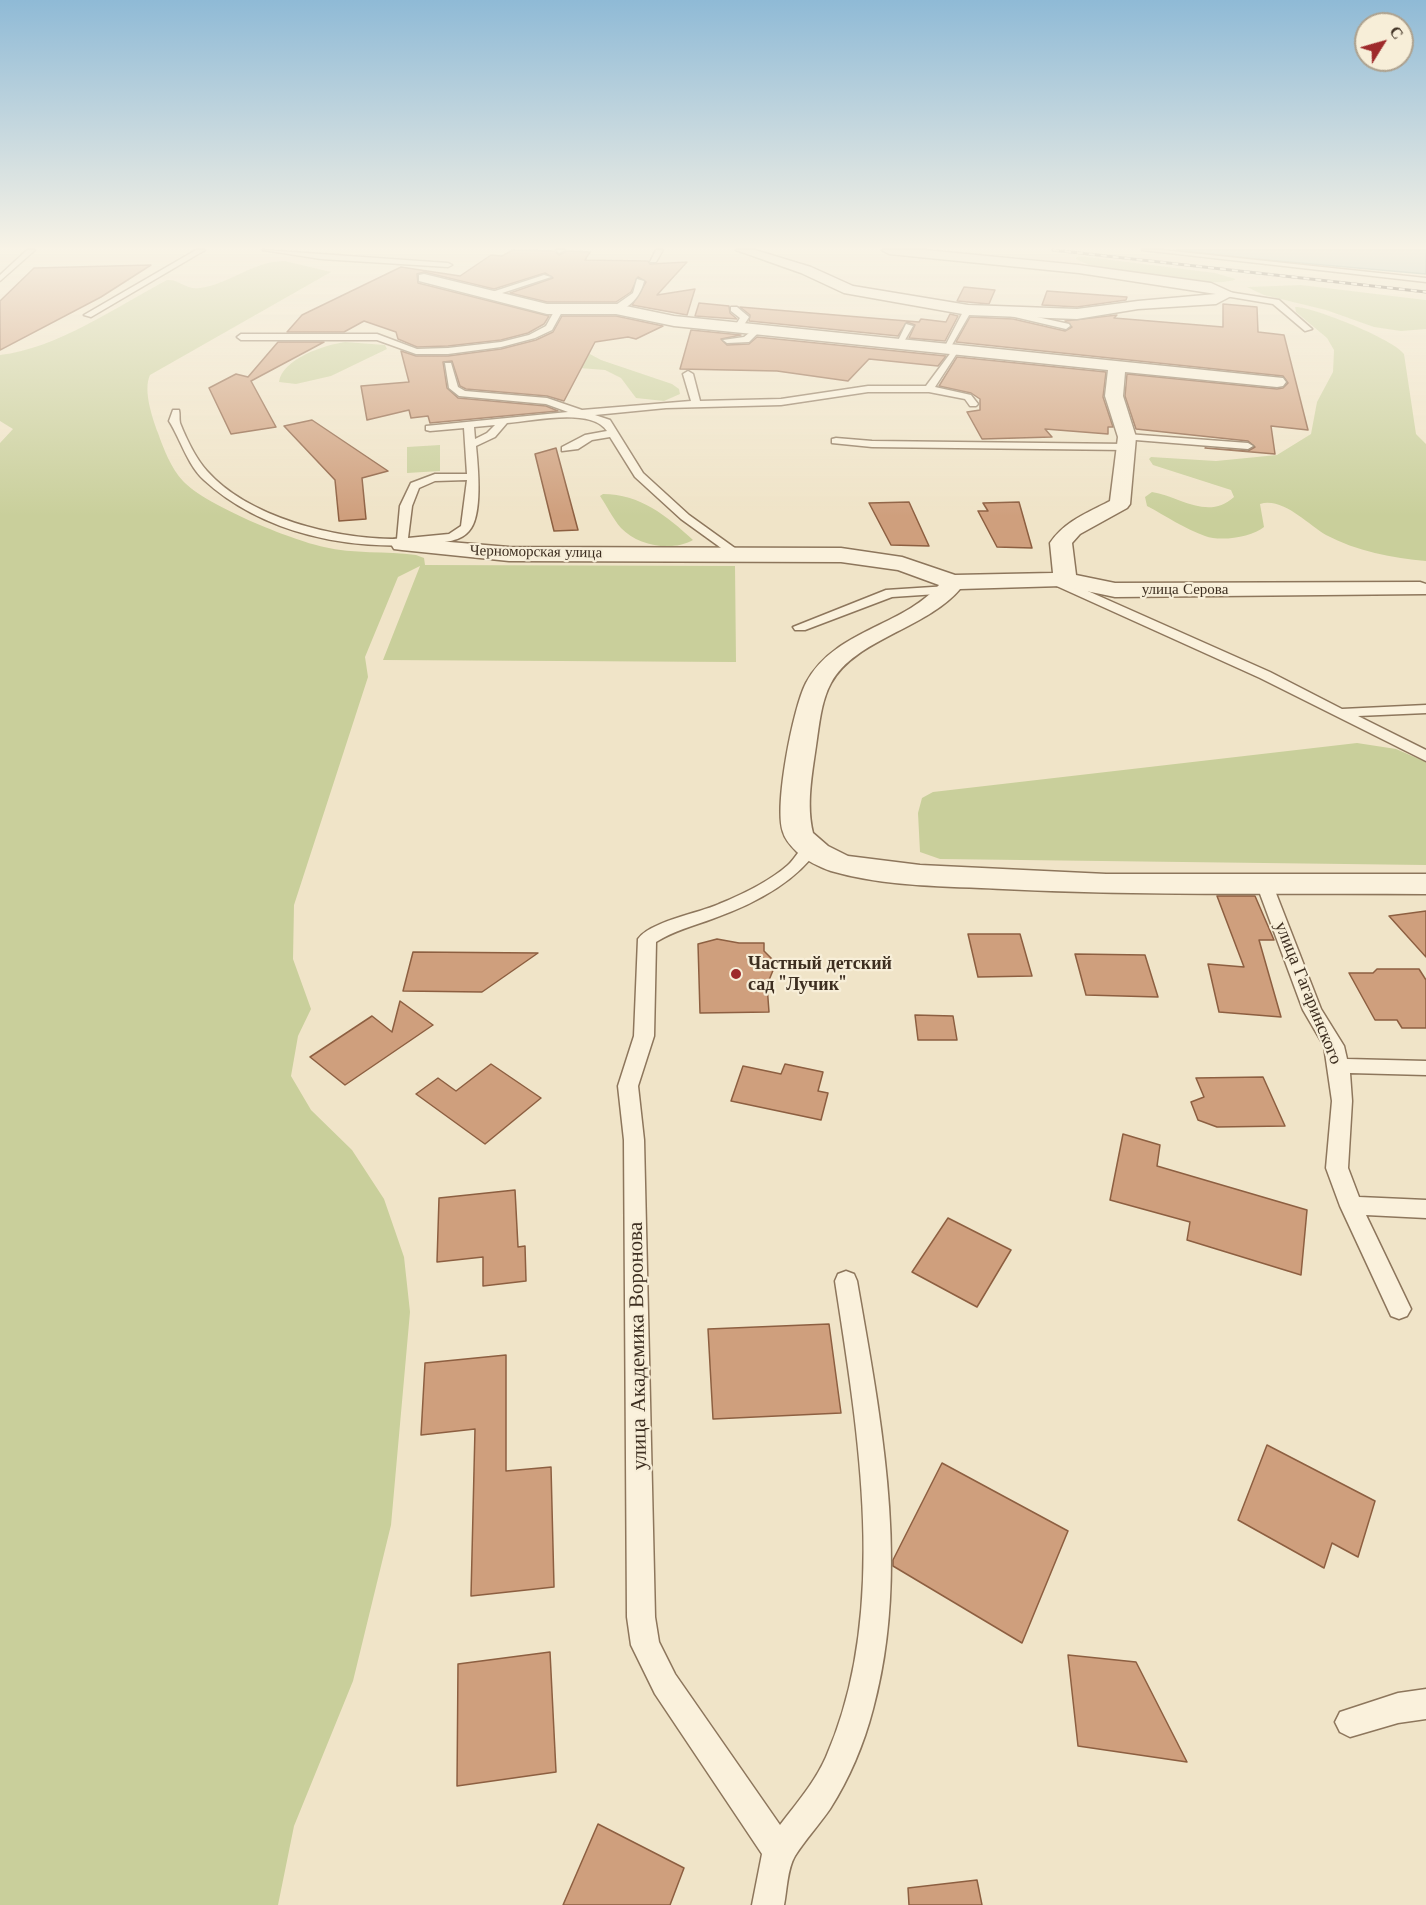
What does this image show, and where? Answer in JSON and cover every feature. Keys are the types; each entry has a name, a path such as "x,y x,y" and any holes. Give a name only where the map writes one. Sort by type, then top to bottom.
{"street":[{"path":"861,339 1277,382"},
{"path":"1060,579 1061,543 1072,529 1120,504 1127,442 1114,396 1117,366"},
{"name":"Черноморская улица","path":"402,544 509,554 841,555 902,564 950,586"},
{"name":"улица Серова","path":"950,586 1017,578 1060,579 1114,590 1420,589"},
{"path":"950,586 941,598 855,647 819,682 810,708 794,815 797,833 812,848 838,863 892,873 1051,882 1426,884"}],"lane":[{"path":"386,339 397,341 417,352 484,346 523,339"},
{"path":"532,339 548,343"},
{"path":"727,340 747,339"},
{"path":"899,343 901,339"},
{"path":"929,388 955,339"},
{"path":"448,365 454,388 462,394 540,400 606,422 639,475 685,517 735,554"},
{"path":"688,374 696,403"},
{"path":"430,428 696,403 782,402 868,389 929,388 968,397 973,404"},
{"name":"Черноморская улица","path":"176,412 174,421 182,433 194,463 208,478 238,499 281,522 331,539 402,544"},
{"path":"472,444 491,435 504,421"},
{"path":"469,425 473,477 469,523 466,529 454,537 402,544 404,509 409,491 416,482 439,477 473,477"},
{"path":"566,449 574,447 589,437 613,433"},
{"path":"836,441 872,444 1127,442 1248,446"},
{"path":"1060,579 1152,626 1265,675 1426,756"},
{"path":"800,627 890,593 950,586"},
{"path":"1340,713 1426,709"},
{"name":"улица Академика Воронова","path":"779,1851 665,1684 645,1645 641,1617 634,1140 628,1086 644,1036 647,939 658,932 726,908 767,886 794,869 812,848"},
{"name":"улица Гагаринского","path":"1264,883 1312,1010 1334,1046 1340,1066 1342,1101 1337,1168 1351,1206 1399,1309"},
{"path":"1340,1066 1426,1068"},
{"path":"1351,1206 1426,1209"},
{"path":"768,1905 779,1851 813,1807 838,1765 855,1716 864,1677 873,1614 877,1563 873,1467 867,1404 846,1281"},
{"path":"1350,1722 1398,1708 1426,1704"}],"green space":[{"path":"55,339 213,339 150,375 147,388 149,404 168,458 183,481 210,500 249,520 309,543 358,552 416,555 424,558 425,565 735,566 736,662 383,660 420,566 398,577 365,657 368,677 294,905 293,959 311,1009 298,1036 291,1076 311,1110 352,1150 384,1199 404,1257 410,1312 391,1525 353,1681 294,1826 278,1905 0,1905 0,443 13,429 0,421 0,355"},
{"path":"1328,339 1382,339 1404,354 1416,434 1426,444 1426,561 1388,556 1338,541 1277,504 1260,504 1264,527 1259,531 1244,536 1219,539 1198,533 1147,506 1145,497 1152,492 1204,507 1224,504 1234,497 1231,490 1153,465 1149,459 1151,457 1216,461 1277,455 1311,434 1317,402 1333,372 1334,350"},
{"path":"345,342 385,345 387,349 331,376 296,384 279,382 288,366 305,354"},
{"path":"588,353 601,360 672,384 679,389 680,394 664,401 636,398 621,378 605,370 579,368"},
{"path":"440,445 440,471 407,473 407,447"},
{"path":"603,494 641,502 663,515 693,540 685,544 665,546 636,539 618,524 600,496"},
{"path":"1357,743 1396,749 1426,762 1426,865 940,859 920,852 918,813 922,798 933,792"}],"building":[{"path":"0,339 21,339 0,350"},
{"path":"398,339 505,339 448,346 417,347"},
{"path":"615,339 595,342 564,401 547,396 466,389 460,386 452,361 443,362 447,388 458,398 546,406 558,411 430,423 428,416 411,418 409,410 367,420 361,386 409,382 401,351 416,356 448,356 501,349 536,340"},
{"path":"688,339 722,339 727,345 749,344 755,339 776,339 946,356 938,366 869,359 848,381 777,371 680,369"},
{"path":"920,339 946,339 945,341"},
{"path":"958,339 1285,339 1308,430 1271,426 1275,454 1205,448 1248,451 1255,447 1248,441 1136,429 1125,396 1127,374 1277,389 1283,388 1288,383 1283,376 956,342"},
{"path":"278,342 324,342 251,381 276,427 231,434 209,388 236,374 248,377"},
{"path":"957,357 1106,372 1103,397 1113,427 1108,427 1108,434 1045,429 1052,437 982,439 967,412 980,410 980,399 971,393 939,386"},
{"path":"312,420 388,471 362,478 366,519 339,521 335,480 284,426"},
{"path":"556,448 578,530 554,531 535,454"},
{"path":"909,502 929,546 891,545 869,503"},
{"path":"1019,502 1032,548 997,547 978,511 988,511 983,503"},
{"path":"1217,896 1255,896 1274,940 1259,940 1281,1017 1219,1012 1208,964 1244,967"},
{"path":"1426,911 1426,957 1389,916"},
{"path":"968,934 1020,934 1032,976 978,977"},
{"name":"Частный детский сад \"Лучик\"","path":"717,939 739,943 764,943 764,951 773,960 774,968 767,985 769,1012 700,1013 698,944"},
{"path":"413,952 538,953 482,992 403,991"},
{"path":"1075,954 1145,955 1158,997 1086,995"},
{"path":"1377,969 1419,969 1426,980 1426,1028 1402,1028 1397,1020 1375,1020 1349,973 1373,973"},
{"path":"400,1001 433,1025 345,1085 310,1057 372,1016 392,1032"},
{"path":"915,1015 953,1016 957,1040 918,1040"},
{"path":"491,1064 541,1098 485,1144 416,1094 438,1078 456,1091"},
{"path":"785,1064 823,1072 818,1091 828,1093 821,1120 731,1101 743,1066 781,1074"},
{"path":"1263,1077 1285,1126 1217,1127 1198,1120 1191,1102 1204,1097 1196,1078"},
{"path":"1123,1134 1160,1145 1157,1166 1307,1210 1301,1275 1187,1240 1190,1222 1110,1200"},
{"path":"515,1190 518,1247 525,1246 526,1281 483,1286 483,1257 437,1262 439,1198"},
{"path":"948,1218 1011,1250 977,1307 912,1272"},
{"path":"829,1324 841,1413 713,1419 708,1329"},
{"path":"506,1355 506,1471 551,1467 554,1587 471,1596 475,1429 421,1435 425,1363"},
{"path":"1267,1445 1375,1501 1358,1557 1332,1543 1324,1568 1238,1520"},
{"path":"942,1463 1068,1531 1022,1643 893,1566 893,1560"},
{"path":"550,1652 556,1772 457,1786 458,1664"},
{"path":"1068,1655 1136,1662 1187,1762 1078,1746"},
{"path":"598,1824 684,1868 670,1905 563,1905"},
{"path":"977,1880 982,1905 909,1905 908,1888"}],"place":[{"name":"Частный детский сад \"Лучик\"","path":"736,974"}]}
